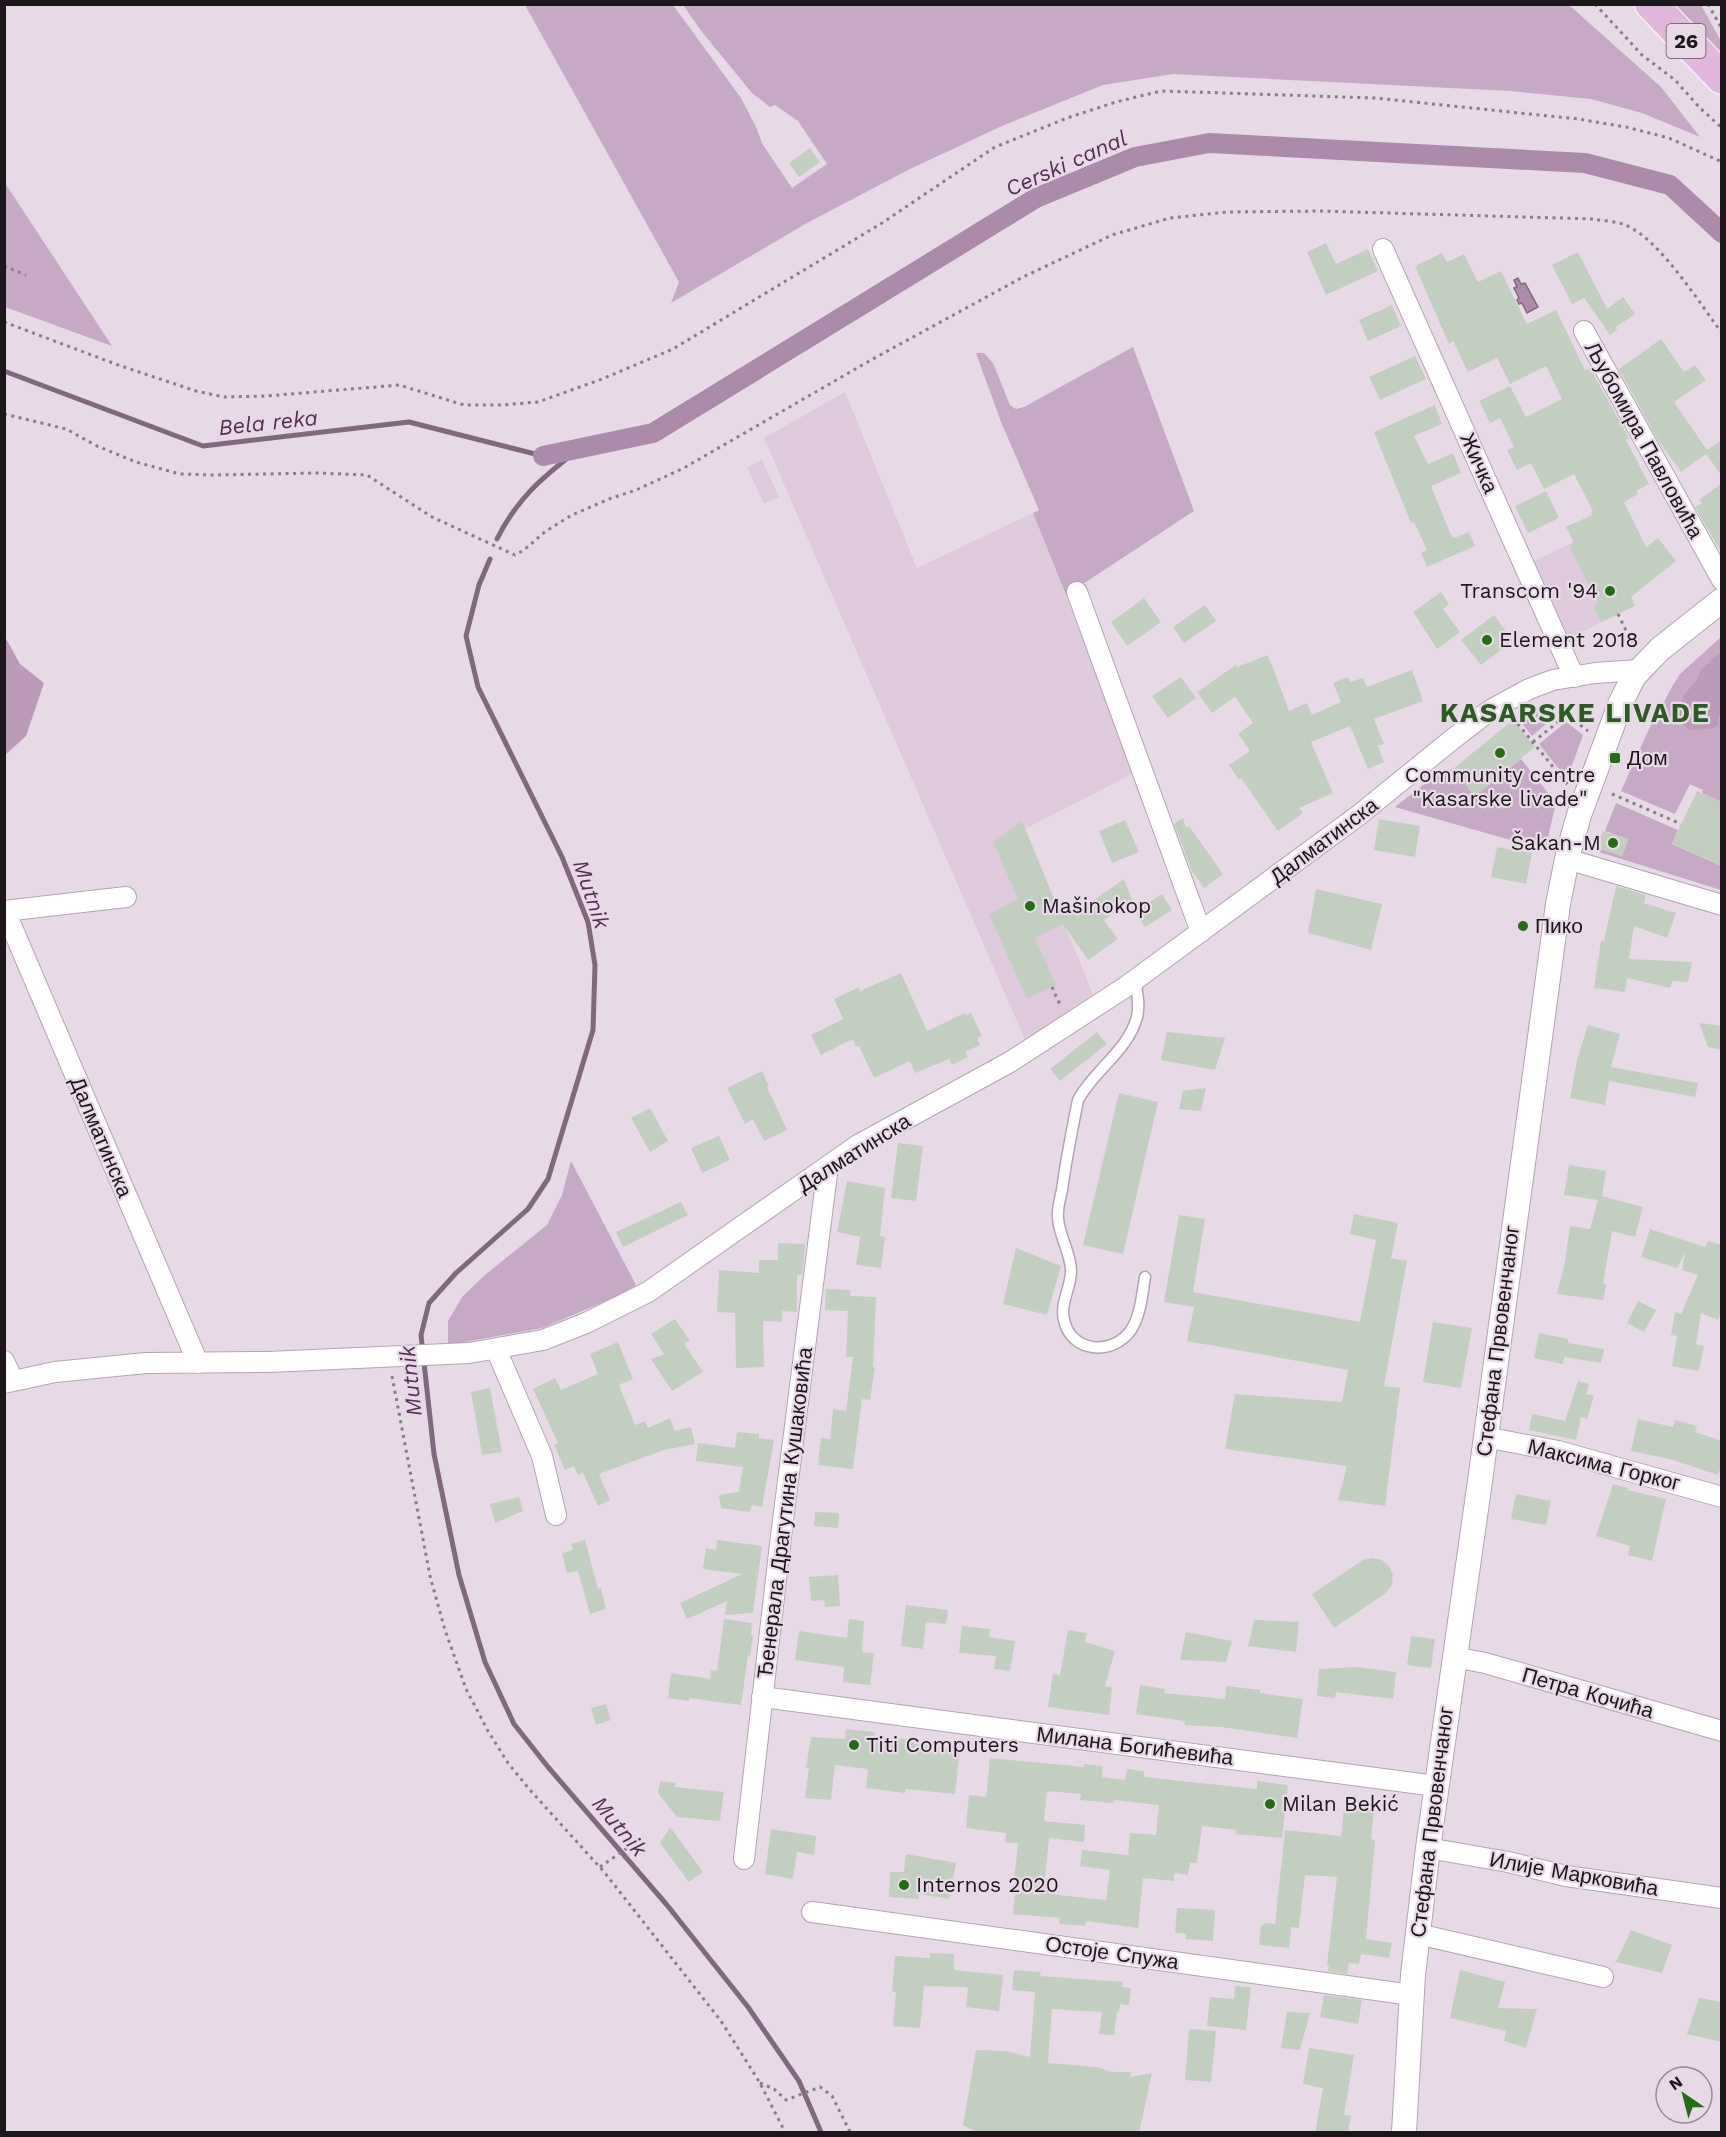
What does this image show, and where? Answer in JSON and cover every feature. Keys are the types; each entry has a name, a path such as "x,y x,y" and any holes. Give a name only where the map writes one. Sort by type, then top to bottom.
{"main road":[{"name":"26","path":"1651,4 1722,78"}],"street":[{"name":"Жичка","path":"1383,249 1574,677"},
{"name":"Љубомира Павловића","path":"1584,331 1722,580"},
{"path":"1077,592 1201,932"},
{"name":"Стефана Првовенчаног","path":"1405,2132 1412,1995 1428,1848 1554,926 1567,859 1579,815 1621,702 1634,676 1660,650 1722,600"},
{"name":"Далматинска","path":"4,1361 9,1381 55,1372 135,1364 444,1355 496,1349 543,1340 586,1323 648,1292 858,1145 1010,1062 1135,979 1359,815 1454,738 1502,704 1553,680 1639,670"},
{"path":"1567,859 1722,905"},
{"name":"Далматинска","path":"126,897 5,911 198,1363"},
{"name":"Ђенерала Драгутина Кушаковића","path":"744,1859 828,1166"},
{"path":"496,1349 542,1456 556,1515"},
{"name":"Максима Горког","path":"1485,1437 1558,1450 1722,1497"},
{"name":"Петра Кочића","path":"1454,1657 1485,1663 1722,1731"},
{"name":"Милана Богићевића","path":"762,1697 1436,1786"},
{"name":"Илије Марковића","path":"1428,1848 1508,1862 1566,1876 1722,1898"},
{"name":"Остоје Спужа","path":"812,1912 1412,1995"},
{"path":"1418,1934 1603,1977"}],"lane":[{"path":"1135,979 1138,1015 1128,1039 1086,1085 1078,1100 1058,1217 1071,1270 1062,1308 1064,1322 1070,1333 1079,1343 1091,1347 1102,1348 1124,1339 1132,1329 1139,1312 1145,1277"}],"path":[{"path":"1595,4 1642,55 1675,80 1722,128"},
{"path":"1708,4 1722,29"},
{"path":"4,322 118,365 196,391 224,397 267,396 399,385 464,405 538,402 602,379 672,349 882,223 995,147 1087,111 1161,91 1375,98 1578,119 1626,127 1669,138 1722,162"},
{"path":"4,414 66,429 97,446 136,462 180,474 367,475 432,517 515,555 546,531 572,515 684,468 871,360 1023,277 1112,235 1170,218 1227,212 1320,211 1593,219 1626,225 1649,242 1674,268 1722,333"},
{"path":"4,266 26,275"},
{"path":"1618,614 1633,645"},
{"path":"1502,704 1569,786"},
{"path":"1532,742 1567,715 1588,731"},
{"path":"1612,794 1681,824"},
{"path":"1052,987 1064,1013"},
{"path":"399,1357 397,1409 430,1576 445,1630 466,1689 508,1763 600,1867 721,2021 760,2083 785,2133"},
{"path":"600,1867 640,1839"},
{"path":"760,2083 774,2089 786,2100 818,2087 832,2096 850,2133"}],"shaded area":[{"path":"525,5 673,5 741,98 763,145 792,188 827,164 798,121 775,105 770,107 752,93 683,5 1569,5 1661,87 1700,137 1642,113 1591,99 1510,91 1173,74 1103,85 1002,126 910,169 807,223 671,303 679,282"},
{"path":"1668,5 1701,5 1721,41 1721,54"},
{"path":"5,183 112,346 5,307"},
{"path":"1518,278 1521,284 1525,283 1538,307 1527,313 1522,303 1519,304 1517,300 1519,298 1514,288 1517,287 1514,280"},
{"path":"1133,347 1194,511 1066,595 1033,513 1039,510 1001,422 976,353 984,353 993,363 1010,405 1016,409 1024,407"},
{"path":"845,392 917,568 1033,513 1134,773 1025,829 1093,994 1025,1040 764,438"},
{"path":"762,460 779,497 764,504 747,467"},
{"path":"1599,530 1635,606 1569,638 1534,561"},
{"path":"4,635 20,664 44,683 26,736 5,755"},
{"path":"1721,637 1721,802 1690,784 1675,814 1621,791 1648,731 1680,674"},
{"path":"1721,651 1721,709 1717,726 1710,729 1689,730 1676,716 1684,695 1697,680 1700,671"},
{"path":"1542,709 1537,713 1546,724 1532,736 1517,717 1525,712"},
{"path":"1566,722 1583,735 1567,779 1539,744"},
{"path":"1521,759 1556,803 1545,850 1395,807 1436,775 1453,769 1475,796"},
{"path":"1616,803 1678,830 1672,844 1719,865 1721,861 1721,890 1599,852 1600,849 1622,856 1628,839 1605,831"},
{"path":"571,1161 636,1285 618,1296 542,1328 448,1345 448,1321 462,1297 485,1275 547,1225 562,1195"}],"building":[{"path":"810,148 820,162 799,177 789,163"},
{"path":"1326,243 1336,264 1368,249 1378,271 1326,295 1307,252"},
{"path":"1578,252 1607,309 1623,297 1635,314 1616,327 1617,330 1610,335 1584,298 1572,304 1552,265"},
{"path":"1442,253 1447,262 1464,254 1478,282 1501,271 1527,324 1556,310 1585,370 1590,368 1629,438 1626,440 1649,484 1636,491 1638,494 1624,502 1646,547 1658,538 1676,561 1631,597 1635,606 1601,622 1593,606 1598,604 1569,545 1574,543 1566,527 1592,515 1593,511 1574,474 1544,489 1531,463 1517,470 1507,450 1514,447 1500,418 1490,423 1479,401 1510,386 1526,417 1562,399 1546,366 1510,384 1497,358 1468,372 1453,341 1449,344 1415,266"},
{"path":"1392,305 1401,326 1368,341 1359,320"},
{"path":"1661,339 1684,372 1695,365 1706,380 1674,402 1707,450 1722,440 1722,476 1706,454 1681,472 1658,440 1619,369"},
{"path":"1415,356 1426,379 1380,400 1369,377"},
{"path":"1435,405 1442,424 1414,436 1428,464 1453,453 1461,473 1431,486 1451,535 1454,538 1469,532 1475,546 1427,567 1421,553 1427,550 1414,522 1411,523 1374,432"},
{"path":"1722,483 1722,554 1695,507 1702,503 1699,500"},
{"path":"1546,491 1559,518 1528,533 1515,506"},
{"path":"1441,592 1449,604 1443,609 1460,632 1437,649 1413,612"},
{"path":"1144,598 1161,622 1127,646 1111,622"},
{"path":"1205,605 1216,621 1184,643 1173,627"},
{"name":"Element 2018","path":"1494,615 1513,641 1481,665 1461,640"},
{"path":"1268,655 1289,711 1307,703 1312,715 1341,702 1333,683 1348,677 1350,682 1363,678 1367,687 1412,670 1423,701 1374,719 1384,744 1378,746 1384,762 1368,769 1350,726 1311,742 1333,793 1299,808 1303,813 1278,831 1241,778 1239,780 1229,765 1250,751 1238,734 1253,723 1235,697 1212,713 1197,692 1236,665 1237,667"},
{"path":"1181,677 1196,698 1168,718 1152,696"},
{"name":"Community centre \"Kasarske livade\"","path":"1513,720 1535,747 1475,796 1453,769"},
{"path":"1697,791 1722,802 1722,866 1672,844"},
{"path":"1183,818 1186,828 1189,826 1223,874 1204,888 1192,871 1174,824"},
{"path":"1379,819 1420,826 1415,857 1374,850"},
{"path":"1125,820 1139,852 1112,863 1099,831"},
{"name":"Mašinokop","path":"1022,821 1060,913 1075,902 1078,911 1124,879 1132,900 1104,920 1118,939 1088,960 1063,924 1035,938 1056,985 1027,999 989,914 1018,899 993,842"},
{"name":"Šakan-M","path":"1603,831 1628,839 1622,856 1597,848"},
{"path":"1497,847 1532,853 1526,884 1491,877"},
{"path":"1616,886 1646,895 1644,903 1676,913 1667,938 1634,926 1629,959 1692,962 1688,982 1673,981 1670,988 1627,978 1625,992 1594,988 1601,941 1604,941"},
{"path":"1316,889 1382,904 1371,950 1308,933"},
{"path":"1162,894 1172,910 1145,927 1135,911"},
{"path":"901,973 927,1031 965,1013 966,1015 971,1013 982,1036 977,1038 980,1045 965,1052 968,1057 952,1065 949,1059 915,1073 910,1061 874,1078 859,1046 856,1047 853,1039 821,1055 811,1035 843,1019 834,999 859,987 860,991"},
{"path":"1699,1023 1722,1026 1722,1050 1708,1047"},
{"path":"1588,1025 1620,1034 1611,1067 1698,1083 1695,1097 1609,1081 1605,1105 1570,1098 1577,1060"},
{"path":"1097,1032 1107,1044 1060,1081 1050,1069"},
{"path":"1167,1032 1225,1038 1215,1070 1161,1060"},
{"path":"762,1071 787,1130 764,1141 753,1119 745,1124 727,1088"},
{"path":"1206,1088 1201,1111 1179,1109 1183,1091"},
{"path":"1119,1093 1158,1102 1123,1254 1083,1245"},
{"path":"650,1108 668,1141 650,1152 631,1118"},
{"path":"719,1136 730,1160 702,1173 691,1148"},
{"path":"898,1143 923,1146 916,1201 891,1198"},
{"path":"1569,1165 1606,1171 1602,1196 1643,1207 1635,1237 1612,1231 1603,1284 1606,1285 1603,1300 1557,1294 1565,1262 1570,1226 1590,1229 1598,1200 1564,1195"},
{"path":"847,1181 885,1188 880,1236 885,1237 881,1268 856,1265 860,1237 837,1232"},
{"path":"681,1202 688,1215 623,1247 616,1232"},
{"path":"1354,1214 1398,1223 1391,1258 1407,1261 1384,1386 1400,1388 1385,1506 1338,1500 1347,1466 1225,1449 1235,1394 1342,1402 1348,1370 1187,1341 1194,1307 1164,1302 1179,1215 1205,1219 1193,1292 1360,1322 1376,1240 1350,1234"},
{"path":"1650,1229 1705,1247 1708,1241 1722,1245 1722,1312 1718,1320 1701,1313 1696,1344 1704,1346 1699,1371 1672,1366 1677,1336 1671,1335 1675,1312 1681,1314 1698,1275 1682,1270 1685,1253 1677,1268 1641,1257"},
{"path":"778,1243 805,1244 802,1275 797,1275 797,1312 782,1311 782,1322 763,1321 764,1367 736,1368 735,1313 717,1312 719,1270 759,1273 759,1260 778,1260"},
{"path":"1016,1248 1061,1266 1047,1315 1003,1304"},
{"path":"826,1289 851,1290 850,1296 876,1297 873,1367 875,1367 870,1400 862,1399 853,1469 818,1465 821,1438 830,1439 833,1409 846,1411 853,1357 846,1357 848,1311 825,1310"},
{"path":"1638,1301 1656,1310 1644,1332 1627,1323"},
{"path":"675,1319 690,1341 684,1344 703,1372 672,1391 651,1359 664,1354 651,1334"},
{"path":"1433,1322 1472,1328 1461,1388 1423,1382"},
{"path":"1539,1333 1568,1339 1568,1343 1604,1349 1601,1363 1564,1357 1563,1364 1534,1358"},
{"path":"618,1342 633,1379 619,1385 635,1425 645,1421 648,1428 670,1418 675,1431 691,1427 695,1444 664,1450 599,1474 610,1500 598,1506 583,1473 578,1475 574,1466 565,1470 554,1445 558,1443 533,1389 555,1378 561,1390 598,1374 590,1354"},
{"path":"1578,1381 1589,1384 1586,1394 1594,1396 1587,1419 1581,1417 1576,1440 1529,1430 1532,1414 1565,1421"},
{"path":"490,1388 502,1452 482,1455 471,1392"},
{"path":"1638,1419 1673,1427 1675,1420 1697,1426 1695,1432 1722,1441 1722,1464 1718,1475 1670,1459 1631,1451"},
{"path":"737,1432 759,1434 759,1438 774,1440 762,1507 752,1505 750,1512 721,1508 719,1495 739,1492 743,1467 696,1461 698,1443 735,1448"},
{"path":"1613,1484 1628,1488 1627,1490 1666,1499 1652,1561 1628,1555 1630,1546 1596,1536"},
{"path":"1516,1494 1551,1501 1546,1525 1511,1519"},
{"path":"519,1497 523,1511 495,1523 490,1504"},
{"path":"815,1512 839,1513 838,1528 814,1526"},
{"path":"585,1540 598,1589 601,1588 606,1609 590,1614 578,1571 567,1573 562,1553 573,1550 571,1544"},
{"path":"717,1540 762,1546 753,1613 725,1615 727,1601 687,1619 680,1603 742,1574 703,1569 706,1548 716,1550"},
{"path":"1372,1558 1382,1560 1389,1566 1393,1575 1392,1585 1386,1593 1334,1628 1312,1594 1363,1560"},
{"path":"838,1575 840,1606 825,1607 824,1600 811,1601 809,1577"},
{"path":"906,1605 948,1610 946,1624 926,1622 923,1649 901,1646"},
{"path":"724,1619 752,1623 751,1635 753,1635 741,1705 689,1698 689,1701 668,1698 671,1673 710,1679 711,1670 717,1671"},
{"path":"849,1619 864,1621 862,1652 874,1653 870,1685 843,1682 844,1667 795,1660 799,1631 847,1638"},
{"path":"1254,1620 1299,1622 1296,1652 1248,1646"},
{"path":"962,1626 990,1629 989,1637 1015,1641 1010,1671 994,1669 996,1656 959,1653"},
{"path":"1068,1630 1087,1633 1085,1642 1115,1651 1105,1686 1112,1687 1109,1715 1048,1707 1053,1674 1060,1675"},
{"path":"1186,1632 1232,1641 1226,1662 1180,1660"},
{"path":"1411,1636 1435,1639 1431,1668 1407,1665"},
{"path":"1356,1667 1396,1672 1393,1699 1336,1692 1335,1698 1317,1696 1319,1669"},
{"path":"1140,1685 1165,1689 1164,1693 1225,1699 1226,1686 1303,1699 1297,1738 1221,1727 1184,1725 1185,1721 1136,1714"},
{"path":"606,1704 611,1720 596,1725 591,1708"},
{"path":"846,1729 875,1732 875,1736 915,1740 914,1744 960,1749 955,1794 906,1789 905,1793 866,1788 868,1769 835,1765 831,1800 805,1798 809,1768 806,1768 811,1737 845,1739"},
{"path":"990,1758 1084,1767 1084,1764 1103,1766 1102,1777 1125,1780 1127,1769 1144,1771 1144,1777 1257,1789 1257,1781 1288,1785 1282,1838 1236,1834 1236,1830 1202,1826 1197,1863 1190,1863 1188,1875 1174,1873 1174,1881 1143,1878 1138,1928 1086,1921 1085,1926 1059,1924 1060,1918 1013,1914 1018,1843 1005,1842 1006,1833 966,1828 969,1795 986,1797","holes":["1047,1791 1081,1794 1080,1800 1113,1803 1114,1800 1159,1805 1156,1835 1130,1833 1128,1855 1082,1850 1080,1866 1110,1870 1106,1900 1049,1894 1050,1886 1044,1886 1049,1838 1084,1842 1085,1825 1044,1821"]},
{"path":"660,1781 676,1783 675,1787 724,1792 720,1821 677,1817 658,1793"},
{"path":"1345,1798 1375,1802 1371,1839 1375,1840 1366,1939 1392,1943 1389,1958 1361,1954 1359,1964 1349,1963 1347,1974 1328,1971 1329,1966 1327,1965 1337,1877 1305,1875 1299,1928 1291,1927 1289,1948 1259,1945 1261,1925 1275,1924 1285,1830 1341,1836"},
{"path":"670,1827 703,1872 689,1882 660,1843"},
{"path":"771,1829 816,1836 814,1855 797,1852 793,1879 765,1874"},
{"path":"906,1854 956,1863 949,1899 919,1894 919,1899 889,1897 890,1872 904,1872"},
{"path":"1177,1908 1215,1910 1213,1941 1186,1939 1186,1934 1175,1933"},
{"path":"1631,1930 1672,1945 1662,1973 1616,1962"},
{"path":"930,1953 954,1954 954,1970 1003,1975 999,2011 966,2007 968,1987 924,1986 920,2028 893,2026 896,1992 892,1992 895,1956 930,1958"},
{"path":"1014,1970 1041,1972 1040,1976 1123,1982 1122,1987 1131,1988 1129,2005 1120,2004 1119,2012 1117,2011 1114,2035 1099,2034 1102,2012 1052,2009 1048,2063 1096,2067 1113,2072 1131,2072 1130,2077 1152,2073 1139,2133 978,2133 963,2125 976,2050 1006,2051 1030,2057 1035,1992 1012,1990"},
{"path":"1460,1970 1505,1982 1498,2008 1537,2009 1526,2048 1504,2041 1506,2031 1450,2018"},
{"path":"1235,1986 1251,1987 1246,2030 1207,2026 1210,1997 1234,1999"},
{"path":"1324,1995 1362,2000 1358,2024 1320,2017"},
{"path":"1699,1998 1722,2002 1722,2042 1687,2034"},
{"path":"1287,2012 1310,2013 1300,2050 1281,2048"},
{"path":"1189,2029 1216,2031 1211,2082 1185,2080"},
{"path":"1309,2048 1354,2055 1344,2115 1351,2116 1348,2133 1315,2133 1323,2088 1303,2084"}],"waterway":[{"name":"Cerski canal","path":"543,456 653,433 1036,198 1135,157 1209,143 1585,163 1670,185 1722,233"},
{"name":"Bela reka","path":"4,371 203,446 409,422 543,456"},
{"name":"Mutnik","path":"497,539 514,511 532,489 579,449"},
{"name":"Mutnik","path":"490,559 479,585 466,636 478,687 562,857 588,922 595,965 593,1030 548,1179 528,1209 456,1273 429,1303 421,1335 434,1454 459,1575 485,1662 514,1724 667,1905 748,2007 799,2081 821,2132"}],"place":[{"name":"Transcom '94","path":"1610,591"},
{"name":"Element 2018","path":"1487,640"},
{"name":"Community centre \"Kasarske livade\"","path":"1500,753"},
{"name":"Дом","path":"1615,758"},
{"name":"Šakan-M","path":"1613,843"},
{"name":"Mašinokop","path":"1030,906"},
{"name":"Пико","path":"1523,926"},
{"name":"Titi Computers","path":"854,1745"},
{"name":"Milan Bekić","path":"1270,1804"},
{"name":"Internos 2020","path":"904,1885"}],"district":[{"name":"KASARSKE LIVADE","path":"1575,713"}]}
